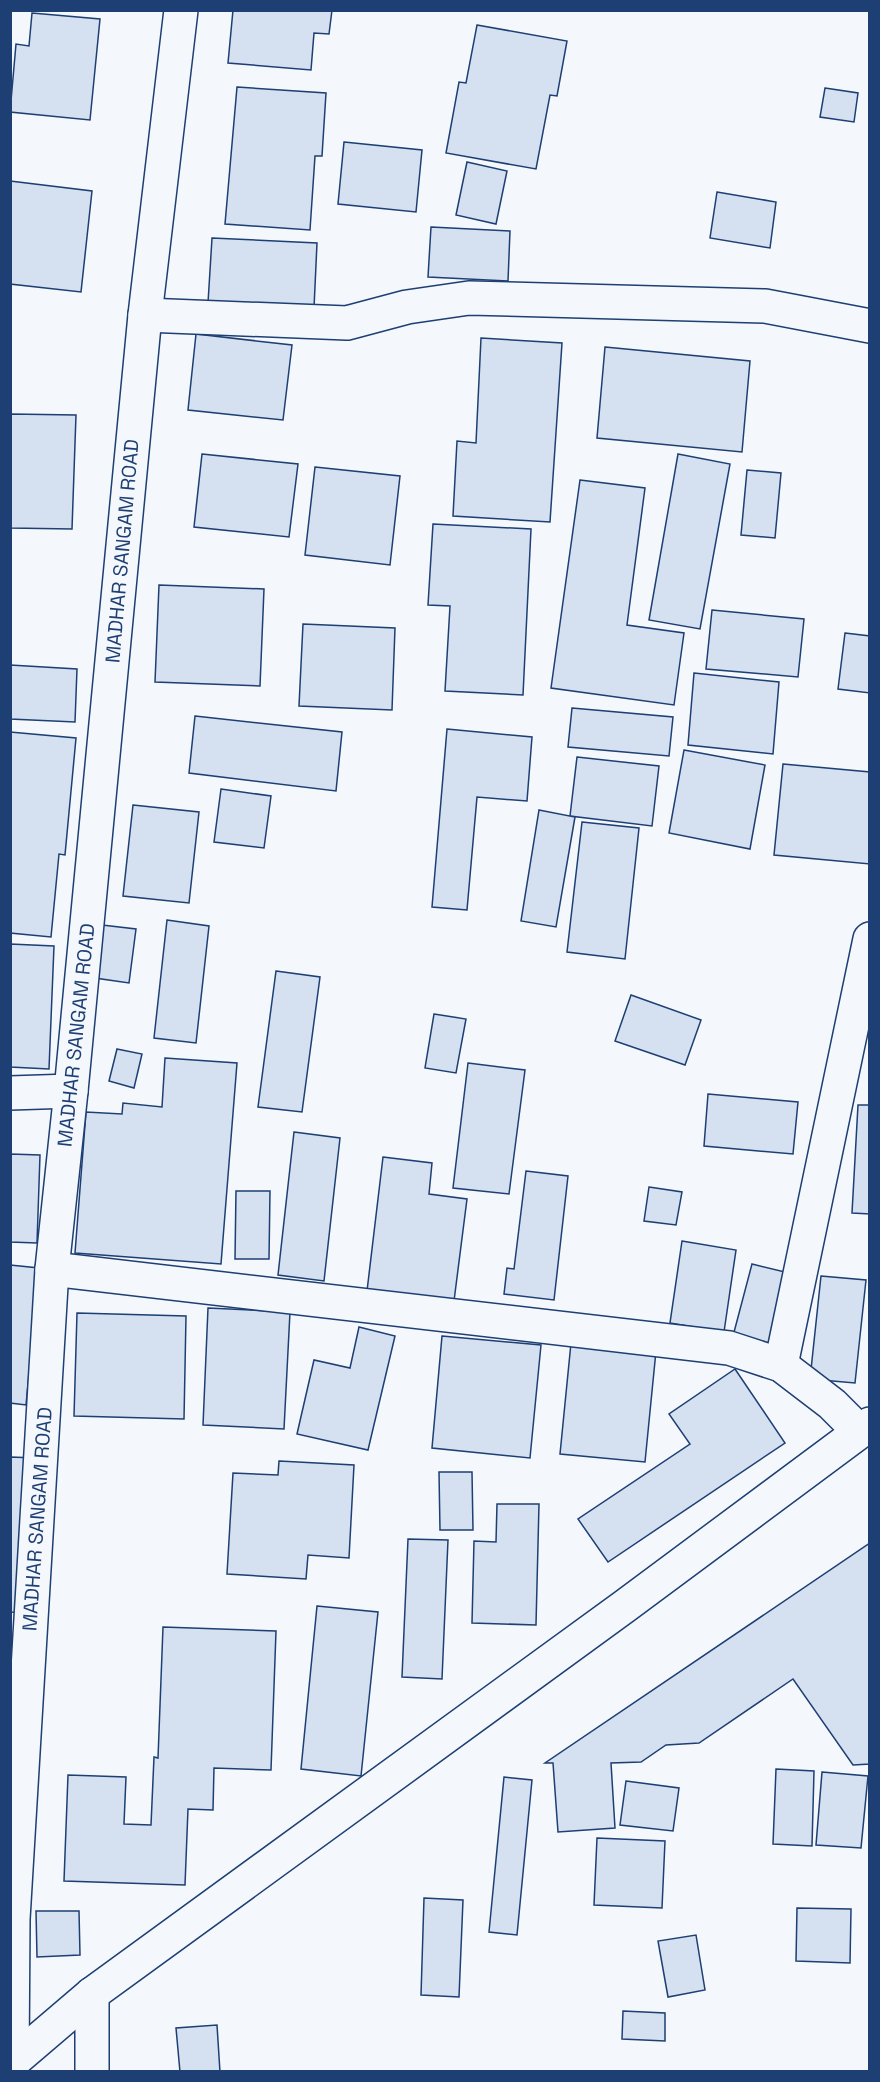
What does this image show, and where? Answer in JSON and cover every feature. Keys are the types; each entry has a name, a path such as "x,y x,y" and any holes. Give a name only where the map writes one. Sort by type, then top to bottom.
{"street":[{"name":"MADHAR SANGAM ROAD","path":"11,2063 12,1919 52,1269 145,315 181,10"},
{"path":"145,315 347,323 407,307 469,298 765,306 870,326"},
{"path":"781,1365 870,939"},
{"path":"10,1093 71,1090"},
{"path":"11,2063 92,1994 615,1613 864,1427 781,1365 729,1348 52,1269"},
{"path":"92,1994 92,2072"}],"building":[{"path":"233,10 332,10 329,34 314,33 311,70 228,63"},
{"path":"32,13 100,19 90,120 10,112 16,44 29,46"},
{"path":"477,25 567,41 557,96 550,95 536,169 446,153 459,82 466,83"},
{"path":"237,87 326,93 322,156 315,156 310,230 225,224"},
{"path":"825,88 858,93 854,122 820,117"},
{"path":"344,142 422,150 416,212 338,204"},
{"path":"467,162 507,171 496,224 456,215"},
{"path":"10,181 92,191 81,292 10,284"},
{"path":"717,192 776,202 770,248 710,238"},
{"path":"431,227 510,231 508,281 428,277"},
{"path":"212,238 317,243 314,308 208,303"},
{"path":"196,334 292,345 283,420 188,410"},
{"path":"481,338 562,343 550,522 453,516 457,441 476,443"},
{"path":"605,347 750,361 742,452 597,438"},
{"path":"10,414 76,415 72,529 10,528"},
{"path":"202,454 298,464 289,537 194,527"},
{"path":"678,454 730,464 700,629 649,620"},
{"path":"315,467 400,476 390,565 305,555"},
{"path":"747,470 781,473 775,538 741,535"},
{"path":"580,480 645,488 627,625 684,633 674,705 551,688"},
{"path":"433,524 531,529 523,695 445,691 450,606 428,605"},
{"path":"159,585 264,589 260,686 155,682"},
{"path":"712,610 804,619 798,677 706,669"},
{"path":"303,624 395,628 392,710 299,706"},
{"path":"845,633 870,636 870,693 838,689"},
{"path":"10,665 77,669 75,722 10,719"},
{"path":"694,673 779,682 773,754 688,745"},
{"path":"572,708 673,717 669,756 568,747"},
{"path":"195,716 342,732 336,791 189,773"},
{"path":"447,729 532,737 527,801 477,797 467,910 432,907"},
{"path":"10,732 76,738 65,855 59,854 51,937 10,933"},
{"path":"684,750 765,765 750,849 669,833"},
{"path":"577,757 659,766 652,826 570,816"},
{"path":"783,764 870,772 870,864 774,855"},
{"path":"221,789 271,796 264,848 214,842"},
{"path":"133,805 199,812 189,903 123,896"},
{"path":"539,810 575,817 556,927 521,921"},
{"path":"582,822 639,828 625,959 567,952"},
{"path":"167,920 209,926 196,1043 154,1038"},
{"path":"102,925 136,929 129,983 95,978"},
{"path":"10,944 54,946 49,1069 10,1067"},
{"path":"276,971 320,977 302,1112 258,1107"},
{"path":"631,995 701,1020 685,1065 615,1041"},
{"path":"434,1014 466,1019 456,1073 425,1068"},
{"path":"117,1049 142,1054 134,1088 109,1081"},
{"path":"165,1058 237,1063 221,1264 75,1253 86,1112 122,1114 123,1103 162,1107"},
{"path":"468,1063 525,1070 509,1194 453,1188"},
{"path":"708,1094 798,1102 793,1154 704,1146"},
{"path":"858,1105 870,1105 870,1214 852,1213"},
{"path":"294,1132 340,1138 324,1281 278,1275"},
{"path":"10,1154 40,1155 37,1243 10,1242"},
{"path":"383,1157 432,1163 429,1194 467,1199 454,1301 367,1291"},
{"path":"526,1171 568,1176 554,1300 504,1294 507,1268 514,1269"},
{"path":"649,1187 682,1192 676,1225 644,1221"},
{"path":"236,1191 270,1191 269,1259 235,1259"},
{"path":"682,1241 736,1250 724,1332 670,1323"},
{"path":"752,1264 789,1273 769,1346 733,1336"},
{"path":"10,1265 39,1268 26,1405 10,1403"},
{"path":"821,1276 866,1280 855,1383 810,1379"},
{"path":"208,1308 290,1312 284,1429 203,1425"},
{"path":"77,1313 186,1316 184,1419 74,1416"},
{"path":"359,1327 395,1336 368,1450 297,1434 314,1360 350,1368"},
{"path":"442,1336 541,1345 530,1458 432,1448"},
{"path":"571,1343 656,1351 645,1462 560,1454"},
{"path":"735,1369 785,1443 608,1562 578,1519 690,1444 669,1414"},
{"path":"10,1457 36,1458 30,1613 10,1612"},
{"path":"279,1461 354,1465 349,1558 308,1555 306,1579 227,1574 233,1473 278,1475"},
{"path":"439,1472 472,1472 473,1530 440,1530"},
{"path":"497,1504 539,1504 536,1625 472,1623 474,1541 496,1542"},
{"path":"408,1539 448,1540 442,1679 402,1677"},
{"path":"870,1543 870,1764 853,1765 793,1679 699,1743 666,1745 641,1762 611,1763 615,1828 558,1832 553,1763 545,1763"},
{"path":"317,1606 378,1612 361,1776 301,1769"},
{"path":"163,1627 276,1631 271,1770 214,1768 213,1810 188,1809 185,1885 64,1881 68,1775 126,1777 124,1824 151,1825 154,1757 158,1758"},
{"path":"776,1769 814,1771 812,1846 773,1844"},
{"path":"822,1772 868,1776 861,1848 816,1845"},
{"path":"504,1777 532,1780 517,1935 489,1932"},
{"path":"626,1781 679,1788 673,1831 620,1825"},
{"path":"597,1838 665,1841 662,1908 594,1905"},
{"path":"424,1898 463,1900 459,1997 421,1995"},
{"path":"797,1908 851,1909 850,1963 796,1961"},
{"path":"36,1911 79,1911 80,1955 37,1957"},
{"path":"696,1935 705,1990 668,1997 658,1941"},
{"path":"623,2011 665,2013 665,2041 622,2039"},
{"path":"217,2025 220,2072 180,2072 176,2028"}]}
